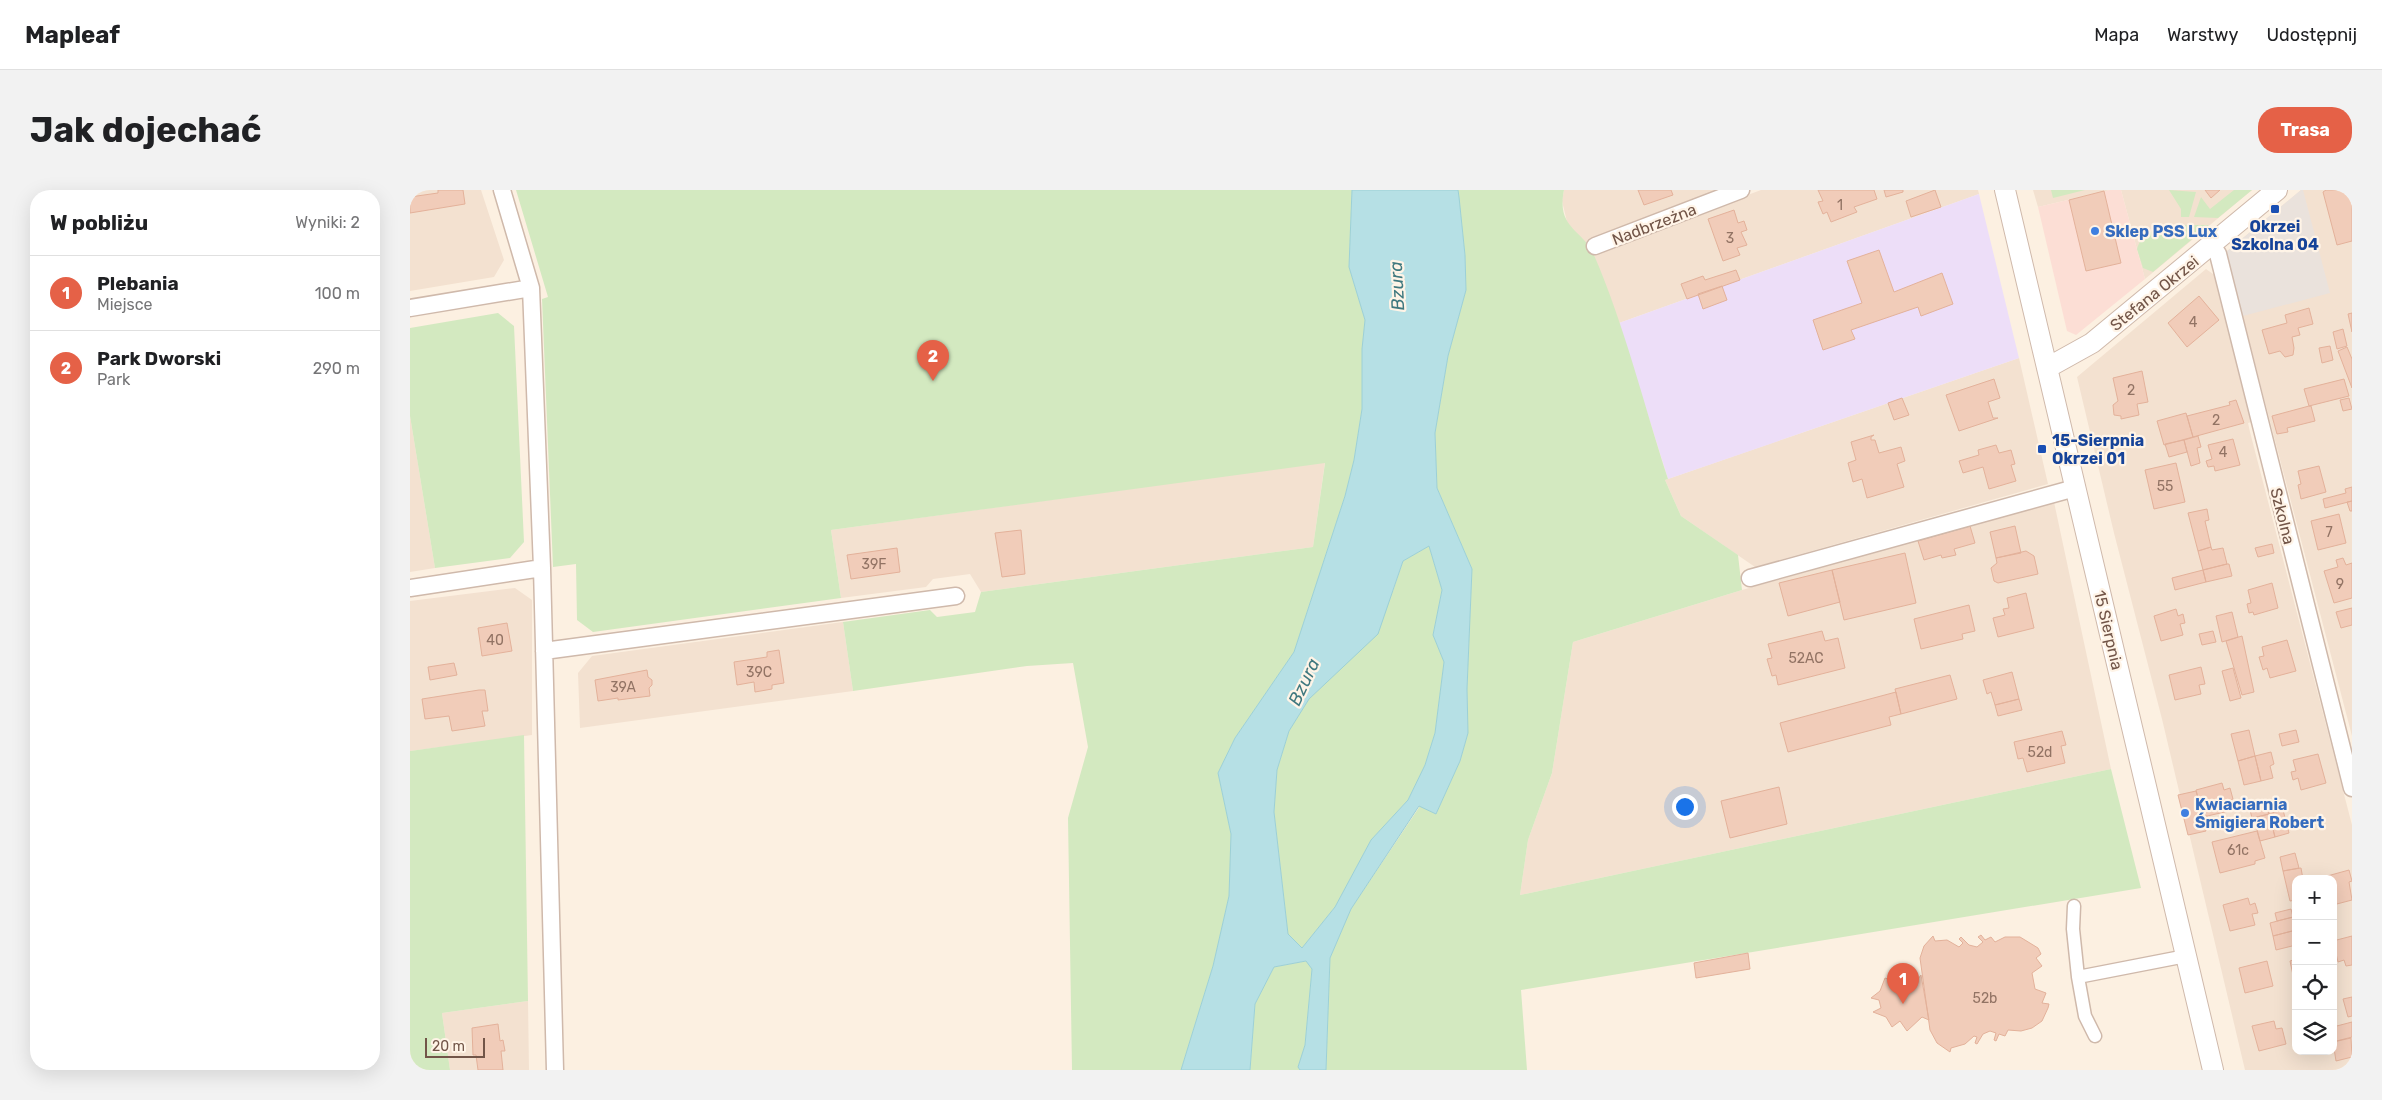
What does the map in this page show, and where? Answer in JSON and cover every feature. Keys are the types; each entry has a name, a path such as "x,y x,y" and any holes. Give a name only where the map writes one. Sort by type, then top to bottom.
{"street":[{"path":"502,190 531,288 542,568 555,1070"},
{"name":"Nadbrzeżna","path":"1595,246 1741,190"},
{"name":"15 Sierpnia","path":"2005,190 2213,1070"},
{"name":"Stefana Okrzei","path":"2047,368 2092,343 2277,190"},
{"name":"Szkolna","path":"2212,245 2218,254 2352,788"},
{"path":"410,308 531,288"},
{"path":"1750,578 2075,488"},
{"path":"410,588 542,568"},
{"path":"544,651 956,596"},
{"path":"2074,906 2073,929 2078,977 2085,1016 2094,1036"},
{"path":"2078,977 2186,956"}],"shaded area":[{"path":"410,190 481,190 504,260 494,277 410,291"},
{"path":"1564,190 1726,190 1585,243 1568,226 1562,201"},
{"path":"1761,190 1978,190 1979,194 1619,323 1593,253"},
{"path":"2033,190 2110,190 2038,207"},
{"path":"2110,190 2121,190 2145,279 2076,335 2067,331 2038,207"},
{"path":"2121,190 2252,190 2145,279"},
{"path":"2301,190 2352,190 2352,736 2226,252"},
{"path":"2303,190 2330,293 2243,316 2226,252"},
{"path":"1979,194 2019,358 1668,479 1619,323"},
{"path":"2206,269 2220,279 2255,421 2248,423 2250,432 2352,825 2352,1070 2245,1070 2162,719 2114,533 2077,377"},
{"path":"2019,358 2048,484 1755,567 1681,516 1665,480"},
{"path":"410,416 435,568 410,572"},
{"path":"1325,462 1313,547 981,592 970,574 933,579 926,587 841,598 831,530"},
{"path":"2054,502 2111,769 1520,895 1528,840 1552,773 1573,642 1742,590"},
{"path":"515,588 532,600 532,735 410,751 410,601"},
{"path":"843,622 853,691 580,728 578,673 592,656"},
{"path":"528,1001 529,1070 450,1070 442,1013"}],"green space":[{"path":"516,190 1352,190 1349,267 1365,320 1362,349 1362,409 1354,460 1345,496 1294,652 1235,738 1218,773 1231,834 1229,896 1213,966 1181,1070 1072,1070 1068,818 1088,747 1073,663 1027,666 853,691 843,622 930,610 937,617 975,612 981,592 1313,547 1325,463 831,530 841,598 593,632 577,620 576,564 553,567 542,299 548,297"},
{"path":"1458,190 1564,190 1564,213 1567,221 1589,246 1605,282 1625,338 1668,479 1665,480 1681,516 1738,555 1742,590 1573,642 1552,773 1528,840 1520,895 2111,769 2141,888 1521,990 1527,1070 1326,1070 1330,958 1351,909 1420,806 1436,814 1460,761 1468,733 1467,689 1472,569 1437,488 1435,433 1448,356 1466,290 1465,255"},
{"path":"2051,190 2085,190 2053,198"},
{"path":"2169,190 2196,192 2189,217 2181,217 2181,209"},
{"path":"2234,190 2252,190 2218,218 2194,217 2201,197 2210,209"},
{"path":"2171,225 2209,225 2153,272 2143,268 2137,249 2139,243 2150,232"},
{"path":"498,313 514,326 524,542 510,558 435,568 410,416 410,328"},
{"path":"1429,546 1442,590 1433,635 1444,662 1435,733 1425,765 1408,800 1371,840 1335,907 1302,948 1288,934 1274,812 1277,770 1289,731 1309,699 1354,655 1393,591 1403,561"},
{"path":"524,735 528,1001 442,1013 450,1070 410,1070 410,751"},
{"path":"1307,961 1312,969 1305,1045 1298,1067 1300,1070 1250,1070 1255,1004 1274,967"}],"water":[{"name":"Bzura","path":"1352,190 1458,190 1465,255 1466,290 1448,356 1435,433 1437,488 1472,569 1467,689 1468,733 1460,761 1436,814 1419,806 1351,909 1330,958 1326,1070 1300,1070 1298,1067 1305,1045 1312,969 1306,961 1274,967 1255,1004 1250,1070 1181,1070 1213,966 1229,896 1231,834 1218,773 1235,738 1294,652 1345,496 1354,460 1362,409 1362,349 1365,320 1349,267","holes":["1429,546 1442,590 1433,635 1444,662 1435,733 1425,765 1408,800 1371,840 1335,907 1302,948 1288,934 1274,812 1277,770 1289,731 1309,699 1378,634 1403,561"]}],"building":[{"path":"438,190 463,190 465,204 410,213 410,197 438,193"},
{"path":"1638,190 1671,190 1673,195 1644,205"},
{"path":"1818,190 1874,190 1877,199 1854,207 1857,212 1831,222 1827,212 1823,214 1818,202 1823,201"},
{"path":"1884,190 1903,190 1903,192 1886,197"},
{"path":"1935,190 1941,207 1911,217 1906,201"},
{"path":"2205,190 2220,190 2211,198"},
{"path":"2326,190 2352,190 2352,241 2337,245 2323,192"},
{"name":"Sklep PSS Lux","path":"2104,191 2121,263 2086,271 2069,200"},
{"path":"1734,210 1738,223 1744,221 1747,230 1741,232 1747,245 1737,248 1740,255 1723,261 1708,219"},
{"path":"1879,250 1894,292 1942,273 1953,304 1921,316 1918,307 1851,330 1855,339 1823,350 1813,320 1862,303 1847,261"},
{"path":"1736,270 1740,280 1687,299 1681,284 1703,276 1705,280"},
{"path":"1722,286 1727,300 1703,309 1698,294"},
{"path":"2199,296 2219,320 2187,347 2168,323"},
{"path":"2309,308 2313,324 2298,328 2300,335 2292,337 2293,355 2285,357 2280,351 2269,354 2262,330 2287,323 2285,315"},
{"path":"2352,313 2352,332 2348,314"},
{"path":"2343,329 2347,346 2337,349 2333,332"},
{"path":"2330,346 2333,360 2322,363 2319,348"},
{"path":"2347,347 2352,359 2352,388 2338,351"},
{"path":"2142,371 2148,402 2137,404 2139,415 2121,419 2121,416 2114,415 2113,405 2118,401 2113,378"},
{"path":"1994,379 2000,398 1988,402 1993,418 1998,418 1959,431 1946,395"},
{"path":"2344,379 2349,396 2309,406 2304,389"},
{"path":"1902,398 1909,415 1894,420 1888,403"},
{"path":"2349,398 2352,409 2343,411 2340,400"},
{"path":"2236,400 2244,423 2193,437 2187,416 2230,405 2229,402"},
{"path":"2311,406 2315,421 2287,428 2288,432 2277,434 2272,416"},
{"path":"2186,413 2193,437 2164,445 2157,421"},
{"path":"1874,435 1871,437 1871,440 1875,440 1879,453 1901,447 1905,461 1897,464 1904,487 1867,498 1862,479 1853,482 1848,463 1856,460 1851,442"},
{"path":"2198,436 2201,447 2197,448 2200,463 2191,466 2184,440"},
{"path":"2233,439 2240,465 2215,471 2214,466 2208,467 2206,461 2212,459 2208,445"},
{"path":"2184,440 2187,452 2169,457 2165,444"},
{"path":"1996,445 1999,453 2011,450 2015,464 2011,465 2016,481 1989,489 1983,467 1963,473 1959,461 1979,455 1978,450"},
{"path":"2176,463 2185,502 2154,509 2145,470"},
{"path":"2319,466 2326,492 2301,499 2298,485 2301,484 2298,471"},
{"path":"2352,487 2352,501 2325,508 2323,499 2346,493 2345,489"},
{"path":"2352,501 2352,511 2350,511 2347,502"},
{"path":"2207,509 2209,520 2205,521 2211,547 2198,551 2188,513"},
{"path":"2339,514 2346,543 2318,550 2311,521"},
{"path":"1970,526 1975,543 1954,549 1956,555 1942,558 1941,555 1924,560 1918,541"},
{"path":"2015,526 2021,553 1996,558 1990,532"},
{"path":"1021,530 1025,574 1002,577 995,533"},
{"path":"2272,544 2274,553 2258,557 2255,548"},
{"path":"2211,547 2212,550 2223,548 2227,564 2203,570 2198,551"},
{"path":"897,548 900,572 851,579 847,555"},
{"path":"2026,551 2034,556 2038,574 1998,583 1994,581 1991,568 1997,563 1996,558"},
{"path":"1905,553 1916,603 1844,620 1832,570"},
{"path":"2343,558 2346,565 2352,563 2352,598 2334,603 2324,571 2338,567 2336,560"},
{"path":"2229,564 2232,576 2206,582 2203,570"},
{"path":"1832,570 1840,602 1788,616 1779,583"},
{"path":"2203,570 2206,582 2175,590 2172,578"},
{"path":"2272,583 2278,608 2254,615 2253,612 2249,613 2247,604 2251,603 2248,590"},
{"path":"2026,593 2034,628 1998,637 1993,618 2005,615 2003,609 2009,608 2007,598"},
{"path":"1969,605 1975,631 1962,634 1963,639 1921,649 1914,619"},
{"path":"2352,608 2352,625 2341,628 2336,612"},
{"path":"2176,609 2178,616 2183,614 2185,623 2180,624 2183,635 2161,641 2154,616"},
{"path":"2232,612 2238,637 2222,642 2216,616"},
{"path":"507,623 512,651 482,656 478,628"},
{"path":"1822,631 1825,641 1838,638 1845,668 1778,685 1776,675 1772,676 1767,659 1772,658 1768,644"},
{"path":"2213,631 2216,642 2202,645 2199,634"},
{"path":"2242,636 2254,692 2242,695 2226,641"},
{"path":"2287,640 2296,671 2270,678 2267,668 2263,670 2259,657 2264,656 2262,647"},
{"path":"779,650 784,683 772,685 772,689 755,692 754,682 737,685 734,662 767,657 767,652"},
{"path":"454,663 457,675 430,680 428,667"},
{"path":"2201,667 2205,684 2199,685 2201,694 2175,700 2169,675"},
{"path":"2233,668 2241,698 2230,701 2222,671"},
{"path":"647,670 648,677 652,680 652,685 649,688 650,696 598,701 595,680"},
{"path":"2012,672 2019,699 1995,705 1991,692 1987,694 1983,680"},
{"path":"1950,675 1957,699 1901,714 1895,689"},
{"path":"485,690 488,711 482,711 485,726 452,731 449,716 425,719 422,699"},
{"path":"1896,692 1901,714 1889,717 1891,725 1788,752 1780,723"},
{"path":"2019,699 2022,710 1998,716 1995,705"},
{"path":"2249,730 2255,756 2238,761 2231,734"},
{"path":"2296,730 2299,742 2282,746 2279,734"},
{"path":"2062,731 2066,745 2061,746 2065,763 2027,772 2023,758 2018,759 2014,742"},
{"path":"2271,752 2274,764 2270,766 2273,778 2261,781 2255,756"},
{"path":"2318,754 2326,783 2301,790 2298,778 2293,780 2291,772 2296,771 2293,760"},
{"path":"2255,756 2261,781 2244,785 2238,761"},
{"path":"2222,783 2224,790 2230,788 2233,799 2227,801 2229,811 2203,817 2196,790"},
{"path":"1779,787 1787,824 1730,838 1721,801"},
{"path":"2196,791 2203,817 2207,816 2208,821 2204,822 2206,831 2188,835 2178,795"},
{"path":"2274,802 2277,812 2269,814 2267,804"},
{"path":"2266,803 2269,814 2252,818 2249,806"},
{"path":"2283,810 2289,833 2275,837 2269,814"},
{"path":"2269,814 2275,837 2260,841 2254,818"},
{"path":"2257,831 2265,858 2255,861 2255,864 2220,873 2212,842"},
{"path":"2295,853 2299,868 2283,871 2280,857"},
{"path":"2301,868 2302,875 2292,875 2292,901 2290,901 2283,871"},
{"path":"2349,870 2352,881 2349,882 2352,900 2337,904 2337,875 2331,875"},
{"path":"2248,898 2250,905 2255,903 2258,913 2252,914 2255,925 2230,931 2223,905"},
{"path":"2291,909 2292,917 2277,921 2275,913"},
{"path":"2292,917 2292,931 2273,936 2270,923"},
{"path":"2292,931 2292,946 2276,950 2273,936"},
{"path":"1981,935 1985,940 1991,937 1995,942 2005,937 2020,937 2038,948 2041,954 2036,958 2042,966 2032,973 2035,989 2046,993 2042,1003 2049,1004 2048,1008 2042,1021 2032,1028 2021,1031 2008,1030 2005,1036 1999,1034 1996,1041 1994,1040 1996,1033 1990,1031 1983,1034 1977,1044 1975,1043 1977,1037 1974,1036 1965,1044 1951,1048 1950,1052 1937,1043 1930,1030 1920,958 1924,946 1933,936 1935,941 1947,940 1959,947 1963,943 1959,939 1961,937 1969,945 1977,947 1983,942 1978,937"},
{"path":"2352,936 2352,965 2346,966 2344,960 2338,962 2337,940"},
{"path":"1748,953 1750,969 1696,978 1694,963"},
{"path":"2267,961 2273,986 2245,993 2239,968"},
{"path":"1898,970 1918,979 1921,975 1929,1020 1922,1017 1907,1031 1900,1021 1892,1027 1886,1017 1873,1012 1881,1008 1879,1000 1871,998 1880,991 1885,978 1895,981"},
{"path":"2352,997 2352,1016 2348,1017 2343,999"},
{"path":"2274,1021 2276,1029 2282,1028 2286,1044 2259,1051 2252,1026"},
{"path":"2352,1022 2352,1037 2337,1041 2337,1026"},
{"path":"498,1024 500,1041 503,1040 505,1051 501,1051 503,1070 478,1070 476,1055 473,1055 472,1028"},
{"path":"2351,1038 2352,1057 2336,1061 2337,1041"}],"place":[{"name":"Okrzei Szkolna 04","path":"2275,209"},
{"name":"Sklep PSS Lux","path":"2095,231"},
{"name":"Park Dworski","path":"933,381"},
{"name":"15-Sierpnia Okrzei 01","path":"2042,449"},
{"name":"Kwiaciarnia Śmigiera Robert","path":"2185,813"},
{"name":"Plebania","path":"1903,1004"}]}
